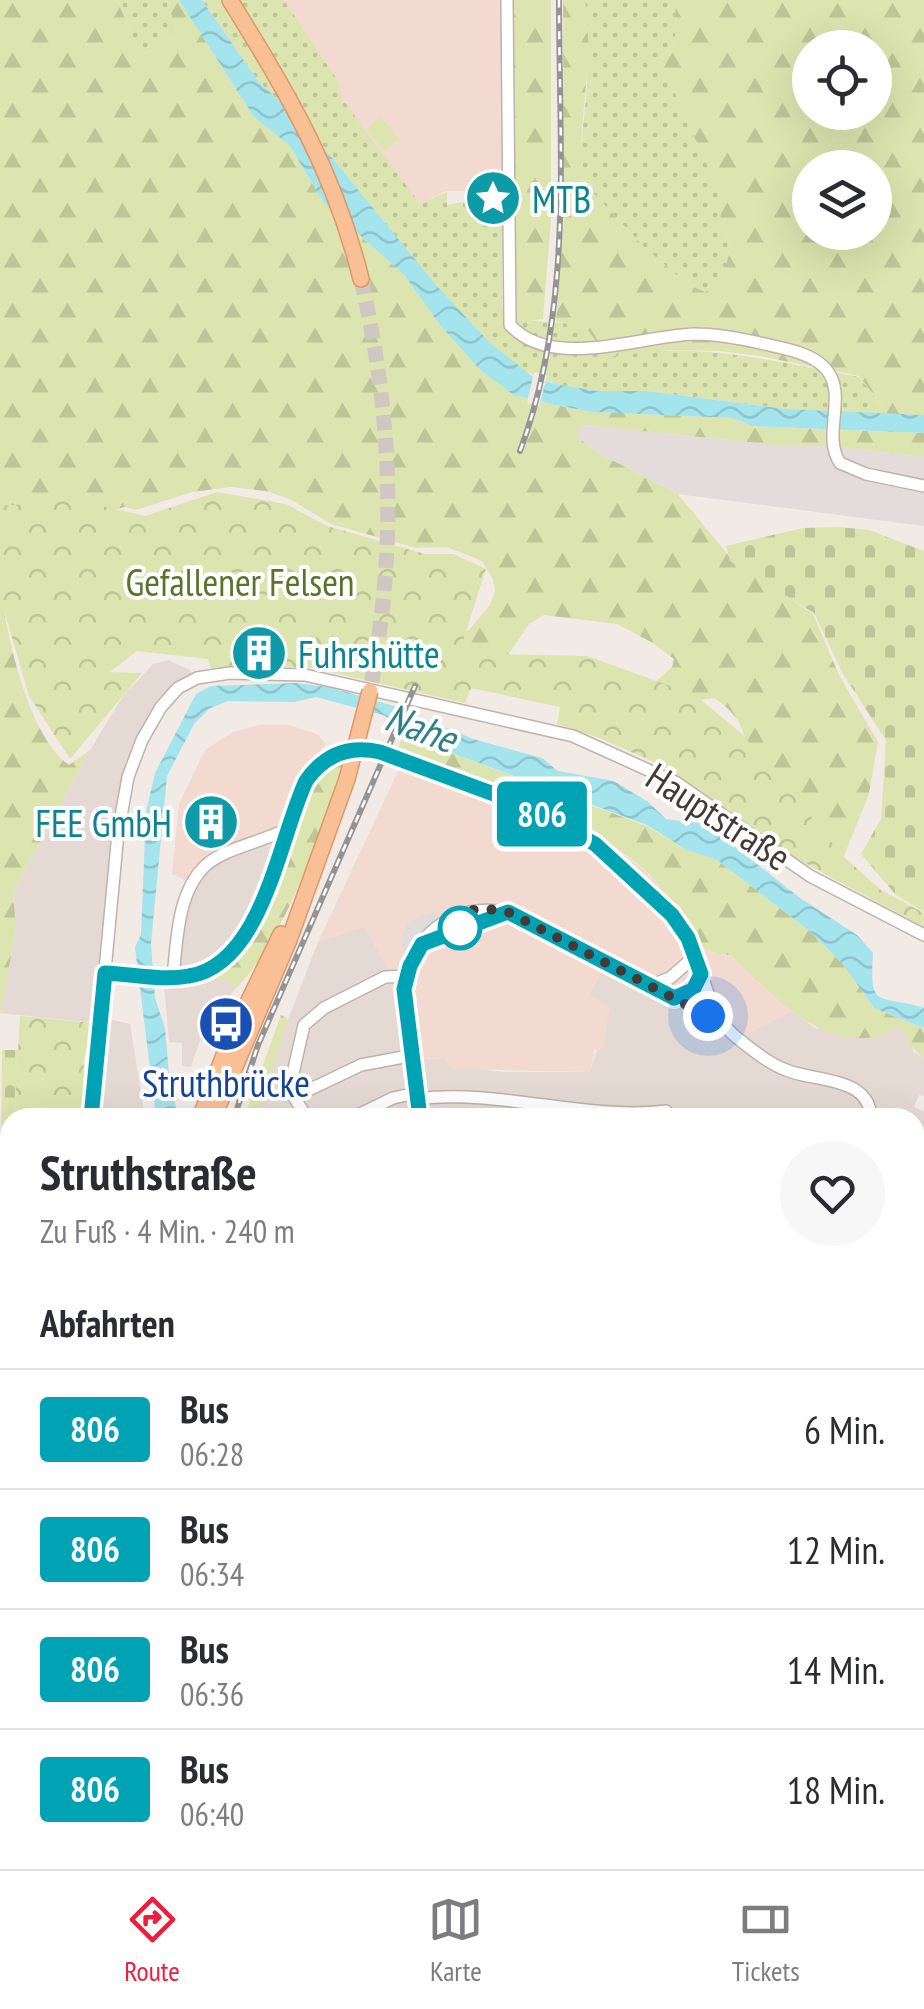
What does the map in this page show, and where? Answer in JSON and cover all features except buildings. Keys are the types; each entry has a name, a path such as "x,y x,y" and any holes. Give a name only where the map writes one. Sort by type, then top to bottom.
{"main road":[{"path":"230,0 316,147 352,244 361,280"},
{"path":"217,1108 316,870 347,779 370,690"},
{"path":"204,1108 253,989 316,870"}],"street":[{"path":"508,0 510,325 540,345 592,347 695,334 737,337 789,349 816,360 833,380 833,453 840,463 854,471 924,486"},
{"name":"Hauptstraße","path":"92,1108 120,813 138,750 154,718 178,688 197,678 278,672 332,679 556,731 594,744 677,782 810,876 924,935"},
{"path":"105,973 170,977 210,970 239,945 254,920 300,795 321,763 348,750 380,752 526,806 595,844 682,927 721,1022"},
{"path":"170,977 185,900 204,867 278,833 286,834"},
{"path":"419,1108 405,1001 406,976 422,944 442,922 464,911 486,909 508,912 528,921 721,1022 782,1068 858,1091 870,1108"},
{"path":"652,985 670,978 694,957"},
{"path":"301,1108 291,1082 308,1019 394,974 406,976"},
{"path":"674,998 693,990 701,974"},
{"path":"294,1097 348,1070 378,1060 414,1056"},
{"path":"370,1108 417,1096 447,1096 578,1108"}],"shaded area":[{"path":"284,0 512,0 513,190 446,191 420,204 337,93 340,84"},
{"path":"586,425 924,457 924,526 678,494 594,451 578,437 576,429"},
{"path":"168,660 190,670 195,683 181,691 148,736 134,775 126,815 108,1005 109,1019 130,1024 144,1108 85,1108 95,1023 0,1013 16,929 13,892 123,696 153,664"},
{"path":"259,725 289,725 317,734 326,744 299,778 280,829 203,863 189,882 172,874 179,804 205,750 233,732"},
{"path":"395,755 536,806 609,844 646,871 672,900 702,947 712,953 730,955 792,1011 744,1035 652,978 609,957 589,995 610,1008 602,1049 595,1049 590,1072 452,1069 443,1058 418,1059 411,1007 364,927 318,942 400,767 391,763"},
{"path":"277,838 247,916 228,944 202,964 214,980 228,980 235,989 202,1034 191,1067 182,1066 182,1043 169,1042 164,982 180,982 184,916 194,886 211,867"},
{"path":"434,912 438,920 405,953 401,942 407,925"},
{"path":"364,926 411,1007 418,1059 443,1058 502,1072 590,1072 610,1008 589,995 609,957 652,978 744,1035 792,1011 815,1028 864,1036 898,1027 910,1036 913,1051 924,1059 924,1096 919,1095 916,1108 260,1108 278,1045 318,942"}],"green space":[{"path":"0,0 117,0 138,48 146,54 172,38 176,27 166,0 179,0 254,117 290,146 324,203 405,276 440,325 481,371 514,395 593,412 733,418 752,426 924,433 924,457 586,425 577,429 578,437 594,451 678,494 729,556 813,614 840,677 878,742 869,794 835,878 747,749 741,726 728,708 714,698 691,701 649,688 672,667 674,659 653,643 617,624 544,615 529,624 506,658 464,682 453,637 469,630 490,605 495,591 482,561 447,547 416,548 331,524 290,499 266,491 231,487 192,492 136,510 125,507 72,521 0,557"},
{"path":"117,0 166,0 176,27 172,38 146,54 138,48"},
{"path":"202,0 284,0 340,84 338,93 420,204 447,192 447,205 502,195 502,308 516,307 518,317 526,319 584,328 613,356 675,350 706,352 859,377 888,414 786,409 647,391 598,391 555,384 523,370 490,343 436,286 305,125 258,81"},
{"path":"512,0 551,0 551,219 543,319 528,321 518,317 516,307"},
{"path":"563,0 585,0 589,50 581,142 583,172 594,194 644,247 689,285 705,292 720,278 731,245 721,226 719,192 659,58 673,44 675,0 924,0 924,415 888,414 859,376 719,351 669,350 613,356 606,354 587,329 556,321 564,219"},
{"path":"585,0 675,0 673,44 659,58 720,192 721,226 731,245 720,278 706,292 689,286 644,247 594,194 583,172 580,157 587,87"},
{"path":"381,117 399,139 385,151 366,129"},
{"name":"Gefallener Felsen","path":"217,492 286,504 327,526 425,554 453,554 486,569 459,653 587,656 695,695 742,734 843,856 881,890 924,913 924,927 797,859 663,766 557,724 560,707 471,688 465,703 317,669 211,668 208,659 137,651 110,672 142,673 70,759 29,696 0,596 0,506 76,500 145,516"},
{"path":"803,528 869,530 924,551 924,912 896,895 861,854 881,819 886,740 843,674 814,613 730,561 726,546"},
{"path":"0,583 13,654 41,731 69,765 90,750 13,892 16,929 0,1014"},
{"path":"403,735 647,826 685,849 717,860 812,933 842,963 874,1008 924,1028 924,1059 898,1027 873,1037 850,1038 806,1021 730,955 712,952 701,945 654,879 619,850 590,831 526,802 395,755"},
{"path":"334,763 342,763 325,819 300,883 269,944 235,989 228,980 214,980 210,975 240,953 254,932 312,784 318,773"},
{"path":"281,1015 288,1019 260,1108 247,1108"},
{"path":"20,1016 93,1023 84,1059 83,1108 15,1108"},
{"path":"2,1050 18,1050 15,1108 2,1108"}],"water":[{"path":"179,0 202,0 258,81 305,125 436,285 490,343 532,376 598,391 647,391 786,409 924,415 924,433 752,426 733,418 593,412 514,395 481,371 440,325 405,276 324,203 290,146 254,117"},
{"name":"Nahe","path":"296,683 329,687 397,707 473,739 542,758 558,771 614,781 648,802 666,819 706,824 800,898 857,935 873,953 875,992 887,1000 924,1008 924,1028 874,1008 842,963 812,933 717,860 685,849 647,825 403,735 404,727 383,715 316,697 295,702 228,701 209,709 194,724 167,776 151,943 155,998 165,1028 170,1086 176,1108 155,1108 135,947 141,935 146,812 155,773 196,694 211,686"}],"pier":[{"path":"534,372 547,376 539,406 527,403"}],"tunnel":[{"path":"361,279 380,383 388,484 384,586 370,691"}],"railway":[{"path":"520,451 537,397 556,285 561,170 559,0"},
{"path":"237,1108 258,1045 415,686"}],"bus line":[{"name":"806","path":"92,1108 105,973 187,977 210,970 229,956 254,920 306,781 332,756 359,749 380,752 526,806 595,844 682,927 701,974 693,990 674,998 508,912 422,944 404,989 418,1108"}],"place":[{"name":"MTB","path":"493,198"},
{"name":"Fuhrshütte","path":"259,653"},
{"name":"FEE GmbH","path":"211,822"},
{"name":"Struthbrücke","path":"226,1024"}],"route":[{"path":"460,928 453,915 464,911 508,912 708,1016"}]}
